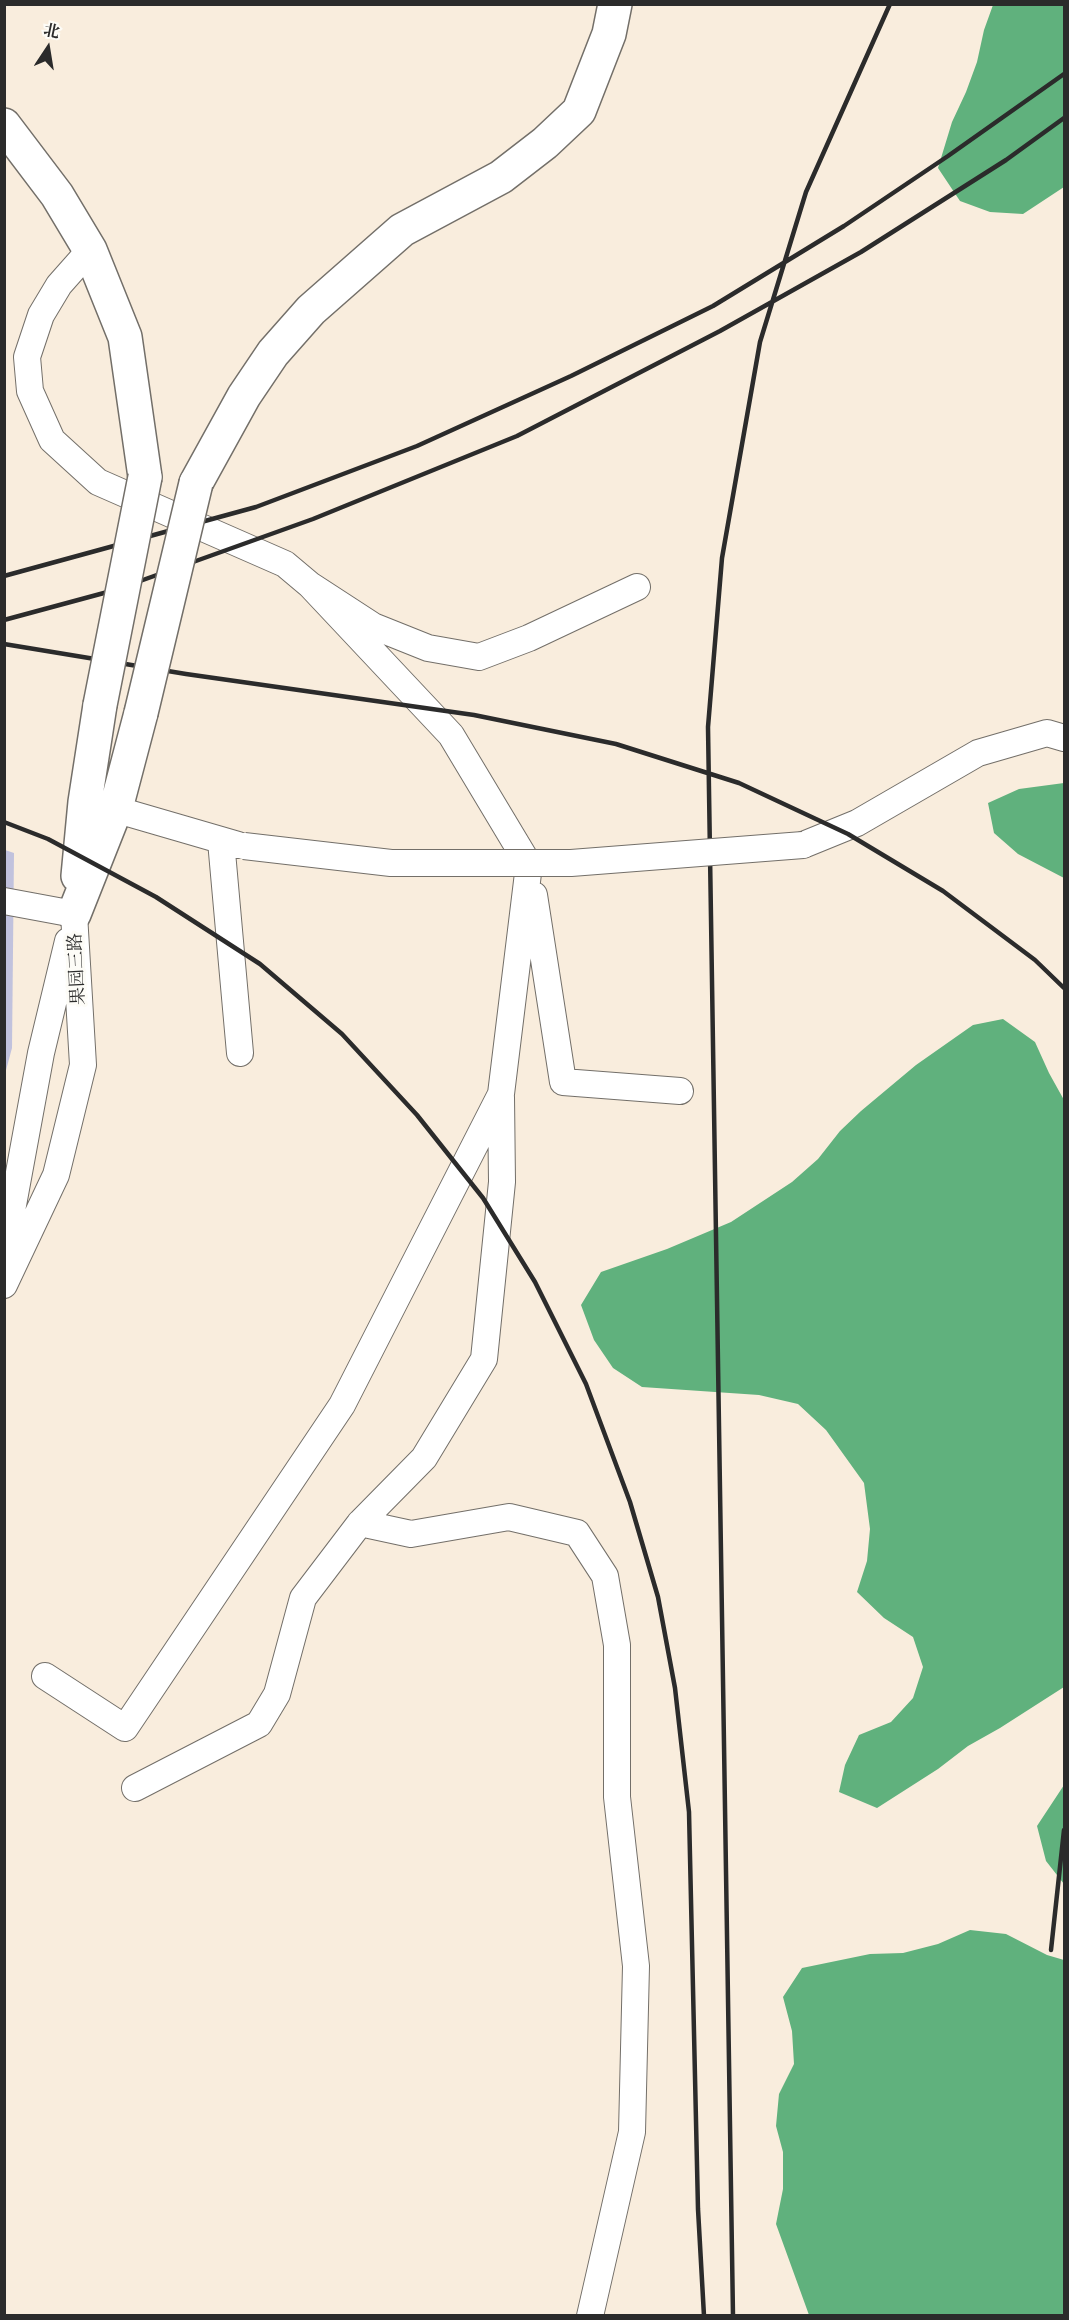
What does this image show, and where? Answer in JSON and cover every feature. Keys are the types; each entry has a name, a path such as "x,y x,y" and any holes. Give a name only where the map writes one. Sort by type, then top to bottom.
{"main road":[{"path":"74,914 101,805 141,713 196,483 244,396 273,353 311,310 402,230 501,177 545,143 579,111 609,34 615,4"},
{"path":"4,125 57,195 90,250 125,337 145,477 100,705 101,805"}],"street":[{"path":"90,250 59,285 41,315 27,357 30,391 52,440 98,482 285,564 310,585 451,735 529,865 563,1082 680,1091"},
{"path":"310,585 373,626 428,648 479,657 530,638 637,587"},
{"path":"101,805 232,844 402,863 571,863 803,845 857,823 978,753 1047,733 1065,738"},
{"path":"232,844 240,1053"},
{"path":"135,1788 259,1724 277,1694 303,1598 360,1523 424,1458 484,1359 502,1182 501,1094 529,865"},
{"path":"4,902 74,914"},
{"name":"果园三路","path":"4,1254 41,1053 74,914"},
{"name":"果园三路","path":"4,1285 56,1175 83,1065 74,914"},
{"path":"45,1676 125,1728 342,1405 501,1094"},
{"path":"360,1523 411,1534 509,1516 577,1533 605,1576 617,1644 617,1797 636,1966 632,2132 590,2316"}],"shaded area":[{"path":"5,850 14,853 12,1048 5,1074"}],"green space":[{"path":"993,5 1064,5 1064,187 1023,214 990,212 960,201 938,168 952,122 977,62 984,30"},
{"path":"1064,783 1064,878 1018,854 994,833 988,803 1019,789"},
{"path":"1003,1019 1035,1042 1064,1100 1064,1687 968,1746 938,1769 877,1808 839,1792 845,1765 859,1735 891,1722 913,1698 923,1667 913,1637 884,1618 857,1592 867,1561 870,1529 864,1483 826,1430 798,1404 759,1395 642,1387 613,1368 594,1340 581,1305 601,1272 667,1249 731,1222 792,1182 818,1159 840,1131 861,1111 916,1065 973,1025"},
{"path":"1064,1785 1064,1884 1046,1861 1037,1826"},
{"path":"970,1930 1006,1934 1047,1955 1064,1960 1064,2315 809,2315 776,2224 783,2189 783,2152 776,2126 779,2094 794,2064 792,2031 783,1997 802,1968 870,1954 903,1953 938,1944"}],"railway":[{"path":"733,2316 708,727 722,558 760,342 806,192 890,4"},
{"path":"4,576 256,507 417,446 571,376 713,306 844,226 1064,74"},
{"path":"4,620 115,590 313,519 517,436 720,331 861,252 1006,160 1064,118"},
{"path":"4,644 186,674 474,715 616,744 739,783 848,834 943,891 1035,960 1064,988"},
{"path":"4,822 48,839 156,897 260,964 342,1034 417,1115 483,1198 535,1282 586,1384 630,1502 658,1597 675,1688 689,1812 698,2209 704,2316"},
{"path":"1051,1950 1064,1830"}]}
